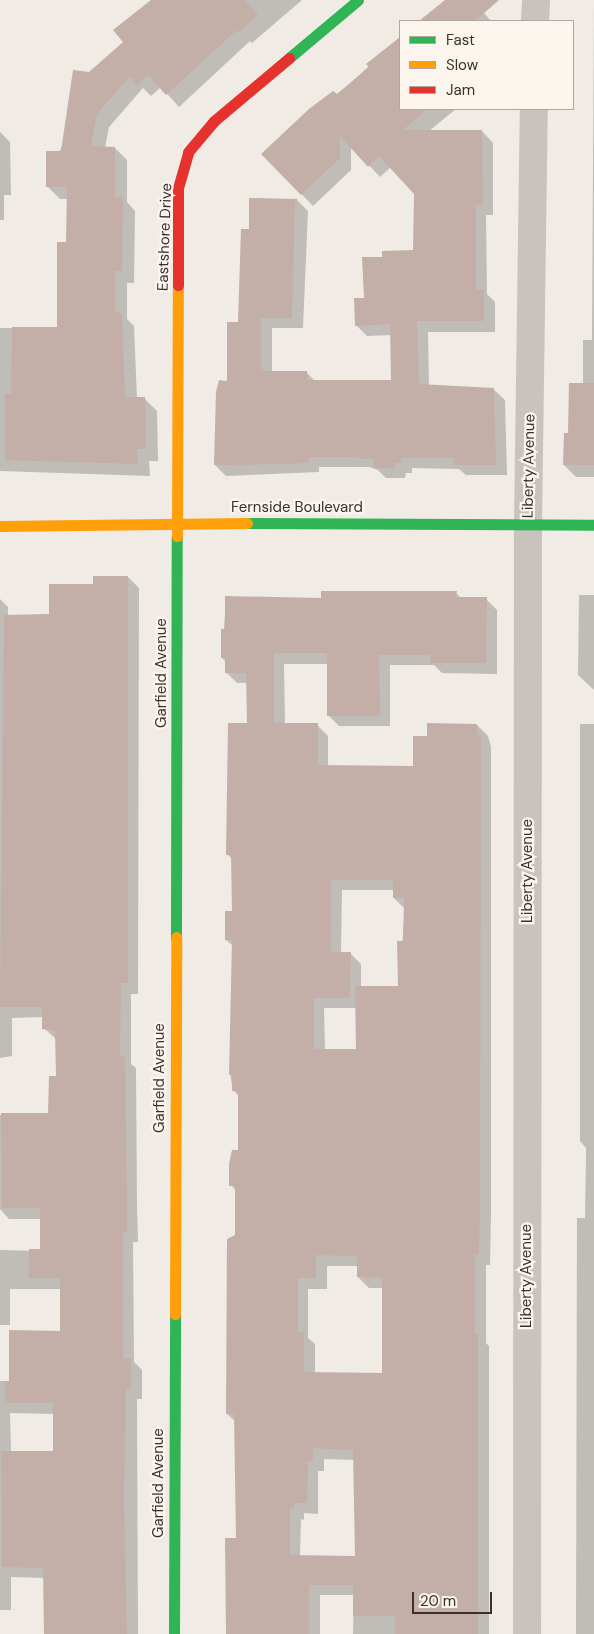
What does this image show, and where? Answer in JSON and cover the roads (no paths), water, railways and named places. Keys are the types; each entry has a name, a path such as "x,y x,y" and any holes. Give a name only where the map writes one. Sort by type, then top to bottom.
{"street":[{"name":"Eastshore Drive","path":"178,523 178,188 188,152 214,121 358,0"},
{"path":"535,20 536,0"},
{"name":"Liberty Avenue","path":"527,1634 528,524 534,110"},
{"name":"Fernside Boulevard","path":"0,526 178,523 594,525"},
{"name":"Garfield Avenue","path":"174,1634 178,523"}]}
